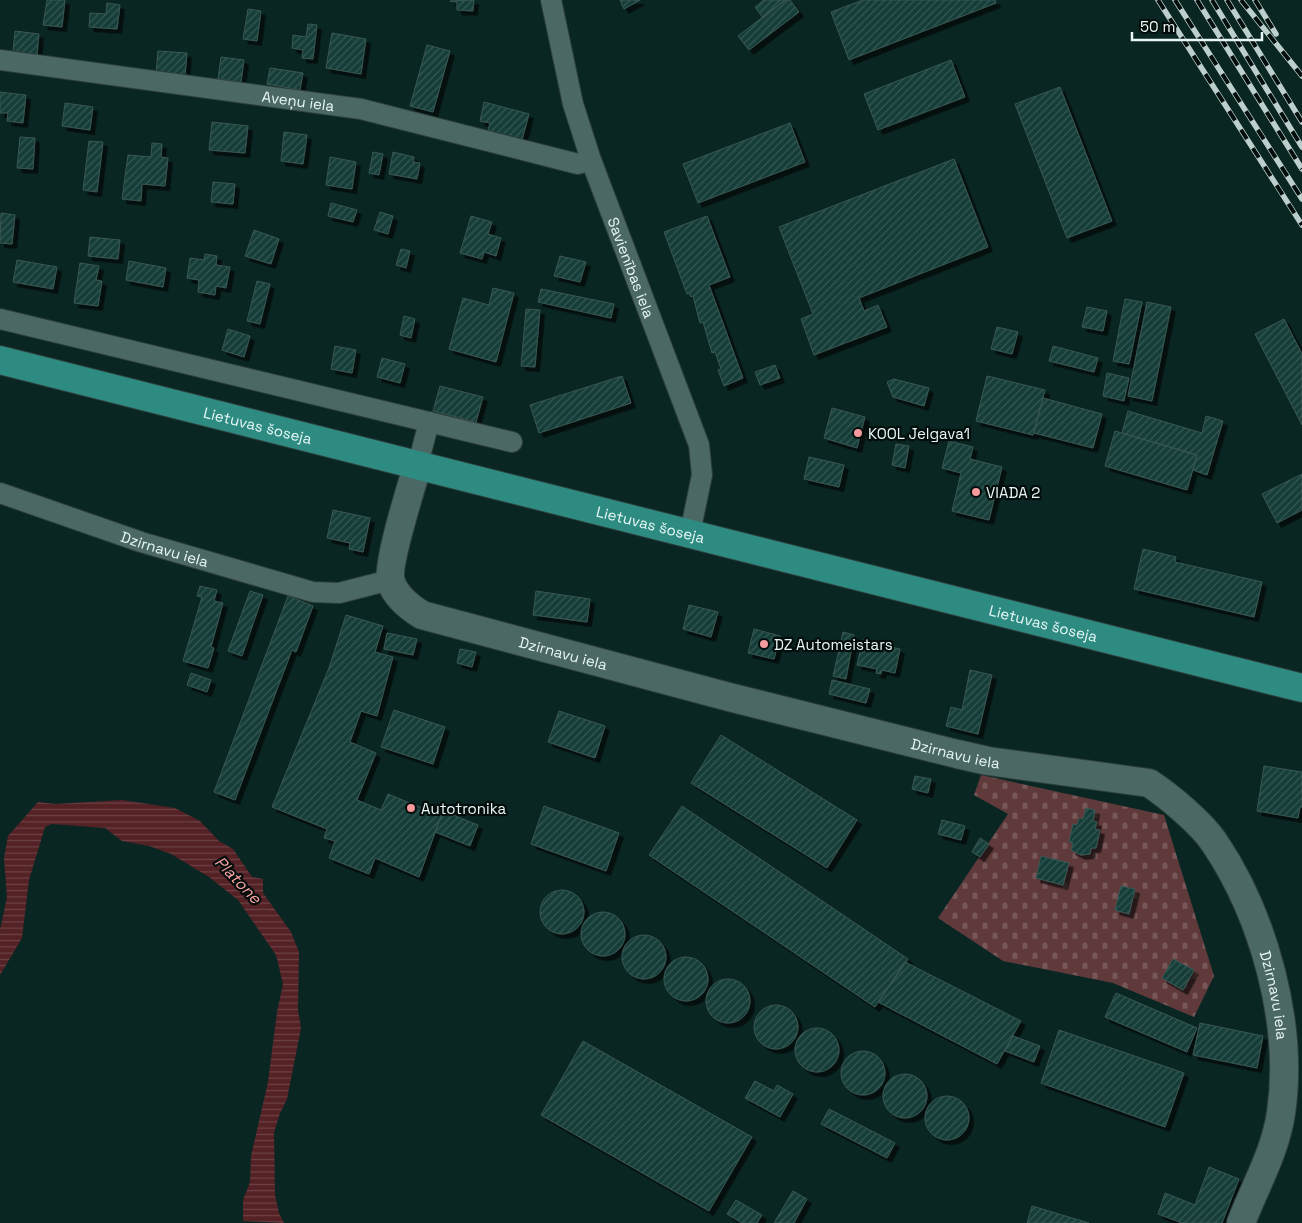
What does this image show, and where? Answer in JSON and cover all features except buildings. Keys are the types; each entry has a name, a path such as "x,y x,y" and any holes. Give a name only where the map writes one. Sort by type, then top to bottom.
{"main road":[{"name":"Lietuvas šoseja","path":"0,360 1302,688"}],"street":[{"name":"Savienības iela","path":"551,0 571,96 591,160 699,446 702,475 690,533"},
{"name":"Aveņu iela","path":"0,60 361,109 578,164 591,160"},
{"path":"0,319 512,442"},
{"path":"390,580 400,530 429,422"},
{"name":"Dzirnavu iela","path":"0,493 141,542 313,592 339,593 390,580 398,595 422,615 720,694 972,757 1149,784 1167,795 1212,840 1242,888 1272,975 1282,1030 1284,1074 1281,1113 1275,1143 1241,1223"}],"green space":[{"path":"981,775 1164,815 1214,976 1194,1017 1113,983 1003,961 938,918 1008,814 974,795"}],"water":[{"name":"Platone","path":"122,800 175,808 200,821 219,841 233,849 252,877 263,879 263,893 291,932 299,952 298,1010 301,1028 287,1099 280,1113 274,1133 275,1195 279,1213 284,1223 243,1221 243,1200 250,1182 251,1156 268,1082 277,1012 283,984 276,955 238,900 209,877 171,854 149,846 122,841 105,828 52,824 45,827 29,880 22,938 0,975 0,930 7,897 4,858 8,836 38,802 56,804"}],"railway":[{"path":"1158,0 1302,225"},
{"path":"1175,0 1302,199"},
{"path":"1197,0 1302,169"},
{"path":"1212,0 1302,147"},
{"path":"1227,0 1302,122"},
{"path":"1241,0 1302,76"},
{"path":"1255,0 1276,34"}],"place":[{"name":"KOOL Jelgava1","path":"858,433"},
{"name":"VIADA 2","path":"976,492"},
{"name":"DZ Automeistars","path":"764,644"},
{"name":"Autotronika","path":"411,808"}]}
